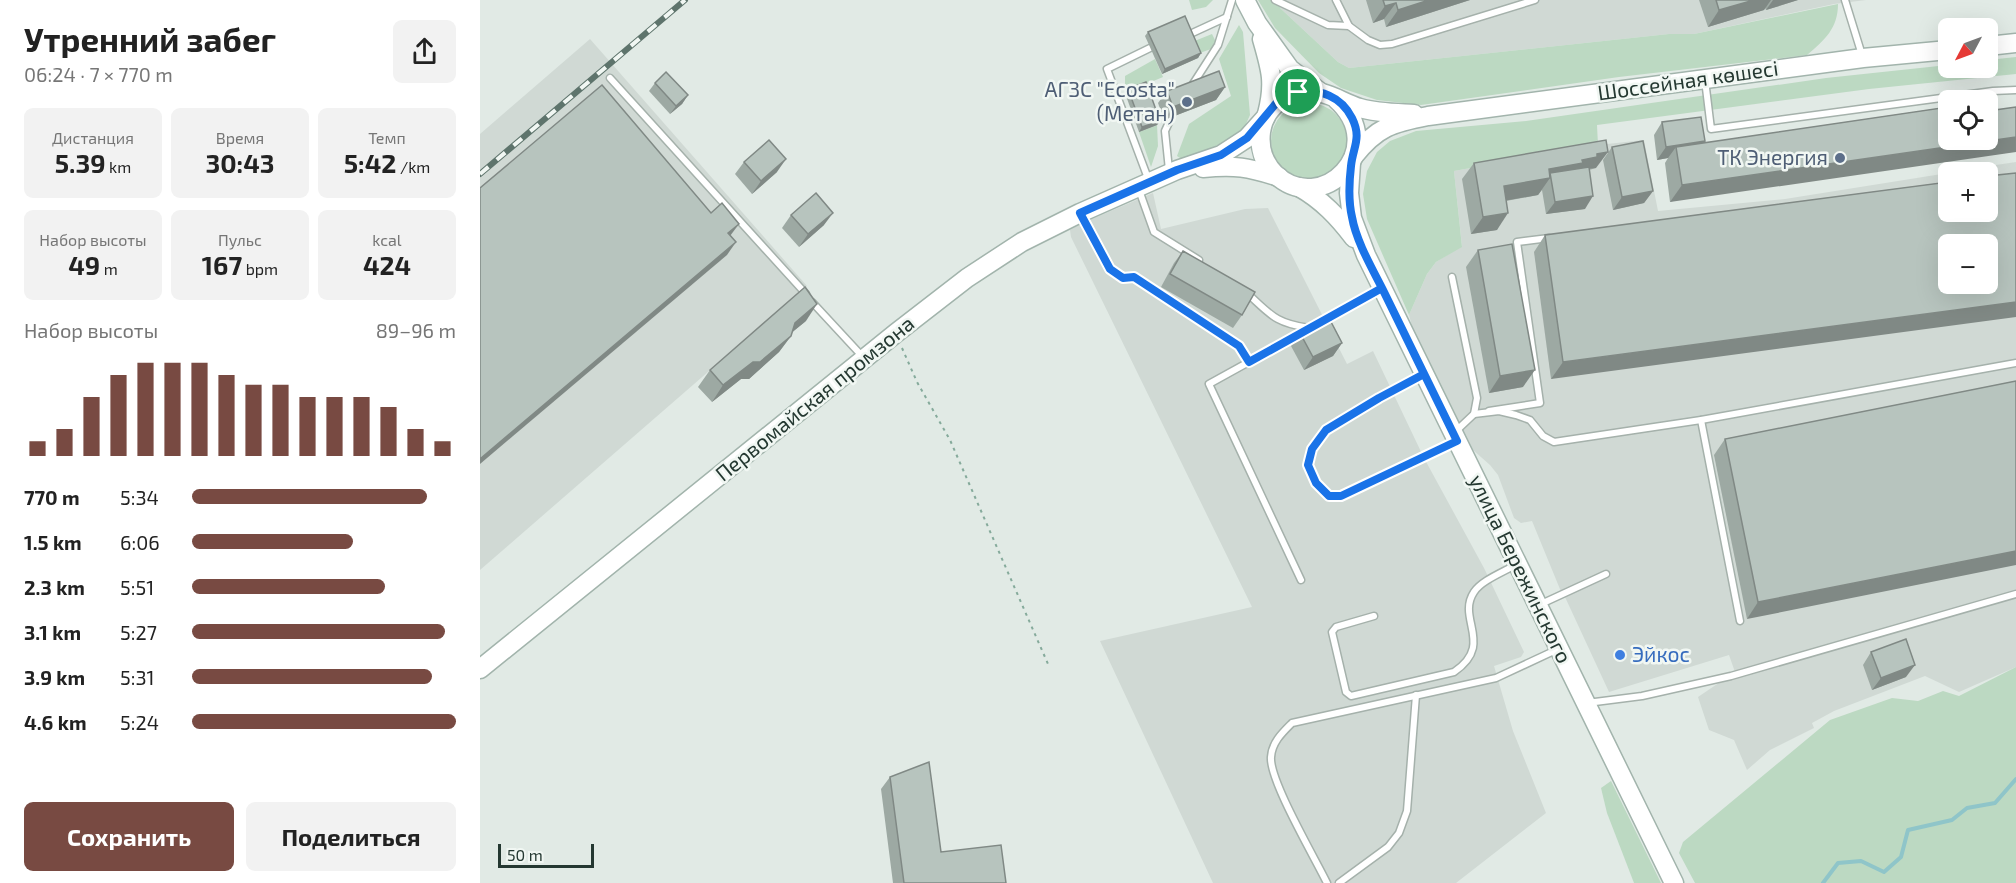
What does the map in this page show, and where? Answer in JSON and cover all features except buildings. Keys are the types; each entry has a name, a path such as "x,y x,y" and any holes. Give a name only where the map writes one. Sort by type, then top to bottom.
{"main road":[{"path":"1245,0 1257,23 1290,69 1344,106 1355,125 1357,135 1349,193 1352,218 1366,255"},
{"path":"1257,23 1271,72 1272,94 1262,127 1261,146 1266,163 1279,177"},
{"path":"1998,45 2016,43"},
{"name":"Шоссейная көшесі","path":"1428,116 1863,58 1938,51"},
{"path":"1173,172 1221,155 1247,138 1278,101 1298,92 1328,96 1361,109 1428,116"},
{"path":"1299,187 1321,186 1331,182 1340,177 1368,138 1401,121 1428,116"},
{"path":"1173,172 1233,165 1279,177 1316,197 1331,210 1366,255"},
{"name":"Первомайская промзона","path":"480,669 896,333 968,278 1022,242 1080,213 1173,172"},
{"name":"улица Бережинского","path":"1366,255 1674,883"}],"lane":[{"path":"1188,92 1218,45 1232,0"},
{"path":"1275,0 1328,26 1350,26"},
{"path":"1336,0 1350,26 1368,40 1380,45 1392,44 1535,0"},
{"path":"1845,0 1863,58"},
{"path":"1188,35 1227,17"},
{"path":"1150,48 1107,69 1143,184 1154,232 1204,263"},
{"path":"610,78 864,359"},
{"path":"1705,79 1711,129 1993,91 2016,90"},
{"path":"1171,118 1165,131 1173,172"},
{"path":"1080,213 1110,269 1123,278 1134,277 1239,346 1249,362"},
{"path":"1474,414 1540,403 1517,242 1552,237"},
{"path":"1424,374 1326,430 1312,449 1308,465 1316,483 1329,496 1341,496 1455,437 1474,414 1477,398 1452,277"},
{"path":"1301,580 1209,384 1382,288"},
{"path":"1243,290 1278,321 1310,328"},
{"path":"1489,411 1516,415 1530,420 1543,436 1554,442 1701,420 2016,363"},
{"path":"1701,420 1740,621"},
{"path":"1374,616 1336,627 1332,632 1346,692 1351,696 1454,672 1465,664 1474,650 1470,602 1474,591 1517,564"},
{"path":"1538,605 1606,574"},
{"path":"1587,703 1642,696 1731,676 2016,594"},
{"path":"1327,883 1276,783 1270,757 1276,739 1292,723 1496,678 1560,648"},
{"path":"1339,883 1388,847 1399,833 1407,812 1416,695"}],"path":[{"path":"896,333 917,382 950,440 1048,664"}],"shaded area":[{"path":"1282,0 1866,0 1834,4 1694,34 1669,34 1349,68 1338,62 1280,8"},
{"path":"590,39 807,286 480,570 480,134"},
{"path":"1644,140 1658,211 1785,199 1938,175 1938,222 1998,222 1998,165 2016,162 2016,667 1959,692 1925,676 1834,711 1812,723 1814,728 1770,750 1747,770 1734,740 1709,730 1698,697 1735,672 1729,655 1609,692 1562,594 1532,521 1521,523 1514,518 1498,475 1473,450 1459,428 1414,334 1409,315 1427,274 1436,262 1462,246 1454,171 1598,145"},
{"path":"1153,193 1161,229 1245,209 1268,208 1347,364 1373,351 1424,458 1484,568 1524,652 1521,657 1494,666 1513,731 1546,813 1456,883 1213,883 1100,641 1252,607 1071,237 1070,230"}],"green space":[{"path":"1189,0 1213,0 1206,7 1192,10"},
{"path":"1258,0 1282,0 1280,8 1338,62 1349,68 1669,34 1694,34 1838,4 1833,27 1807,55 1619,77 1421,105 1377,100 1341,88 1319,73 1275,28"},
{"path":"1239,25 1243,32 1250,115 1241,135 1183,160 1177,156 1189,124 1231,96 1219,59"},
{"path":"1212,34 1216,42 1211,49 1197,54 1192,42"},
{"path":"2016,57 2016,74 1998,76 1998,59"},
{"path":"1155,59 1163,77 1125,93 1125,76"},
{"path":"1938,66 1938,78 1977,78 1869,89 1597,125 1598,145 1454,171 1462,247 1436,262 1427,274 1409,315 1367,219 1363,194 1367,171 1377,152 1390,141 1416,131 1526,121 1826,78"},
{"path":"1309,103 1323,106 1336,114 1344,127 1347,141 1344,155 1336,168 1323,176 1309,179 1295,176 1282,168 1274,155 1271,141 1274,127 1282,114 1295,106"},
{"path":"1157,125 1158,146 1151,167 1139,132"},
{"path":"2016,667 2016,883 1695,883 1679,853 1683,842 1830,720 1892,698 1918,701 1943,691 1959,696"},
{"path":"1611,781 1661,883 1634,883 1607,813 1601,788"}],"waterway":[{"path":"1823,883 1838,863 1861,861 1884,872 1901,857 1908,830 1952,820 1967,808 1995,803 2016,779"}],"railway":[{"path":"480,174 685,0"}],"place":[{"name":"АГЗС \"Ecosta\" (Метан)","path":"1187,102"},
{"name":"ТК Энергия","path":"1840,158"},
{"name":"Эйкос","path":"1620,655"}],"route":[{"path":"1298,92 1320,92 1328,95 1336,99 1351,115 1357,135 1357,146 1351,163 1349,193 1352,218 1366,255 1457,441 1341,496 1329,496 1316,483 1308,465 1312,449 1326,430 1424,374 1382,288 1249,362 1239,346 1134,277 1123,278 1110,269 1080,213 1138,186 1221,155 1247,138 1278,101 1298,92"}]}
